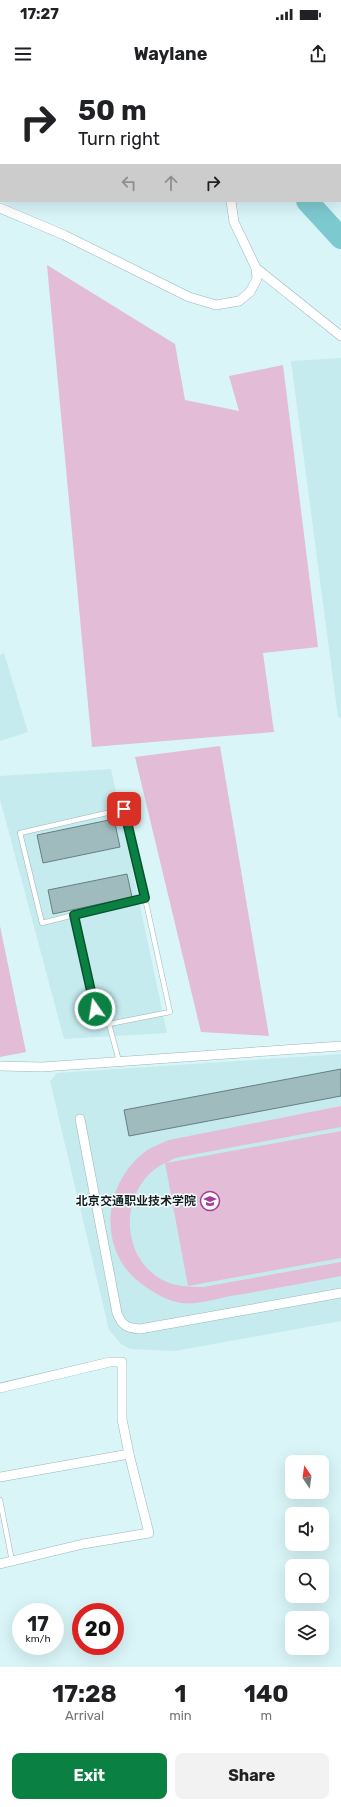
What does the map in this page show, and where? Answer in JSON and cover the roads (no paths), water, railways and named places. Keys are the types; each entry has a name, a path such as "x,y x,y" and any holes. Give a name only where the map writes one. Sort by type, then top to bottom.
{"street":[{"path":"0,208 64,235 189,297 216,305 239,301 250,292 257,279 256,268 234,222 230,202"},
{"path":"256,268 341,336"},
{"path":"0,1066 42,1067 341,1046"},
{"path":"80,1119 117,1313 120,1322 128,1328 140,1329 341,1293"},
{"path":"0,1388 110,1362 122,1362 122,1419 129,1454 149,1533 83,1544 0,1564"},
{"path":"0,1477 129,1454"}],"lane":[{"path":"74,915 99,1024 109,1024 170,1012 145,898 124,809 20,833 42,923 74,915 145,898"},
{"path":"109,1024 119,1061"},
{"path":"0,1500 12,1561"}],"waterway":[{"path":"308,202 341,238"}],"place":[{"name":"北京交通职业技术学院","path":"210,1201"}]}
